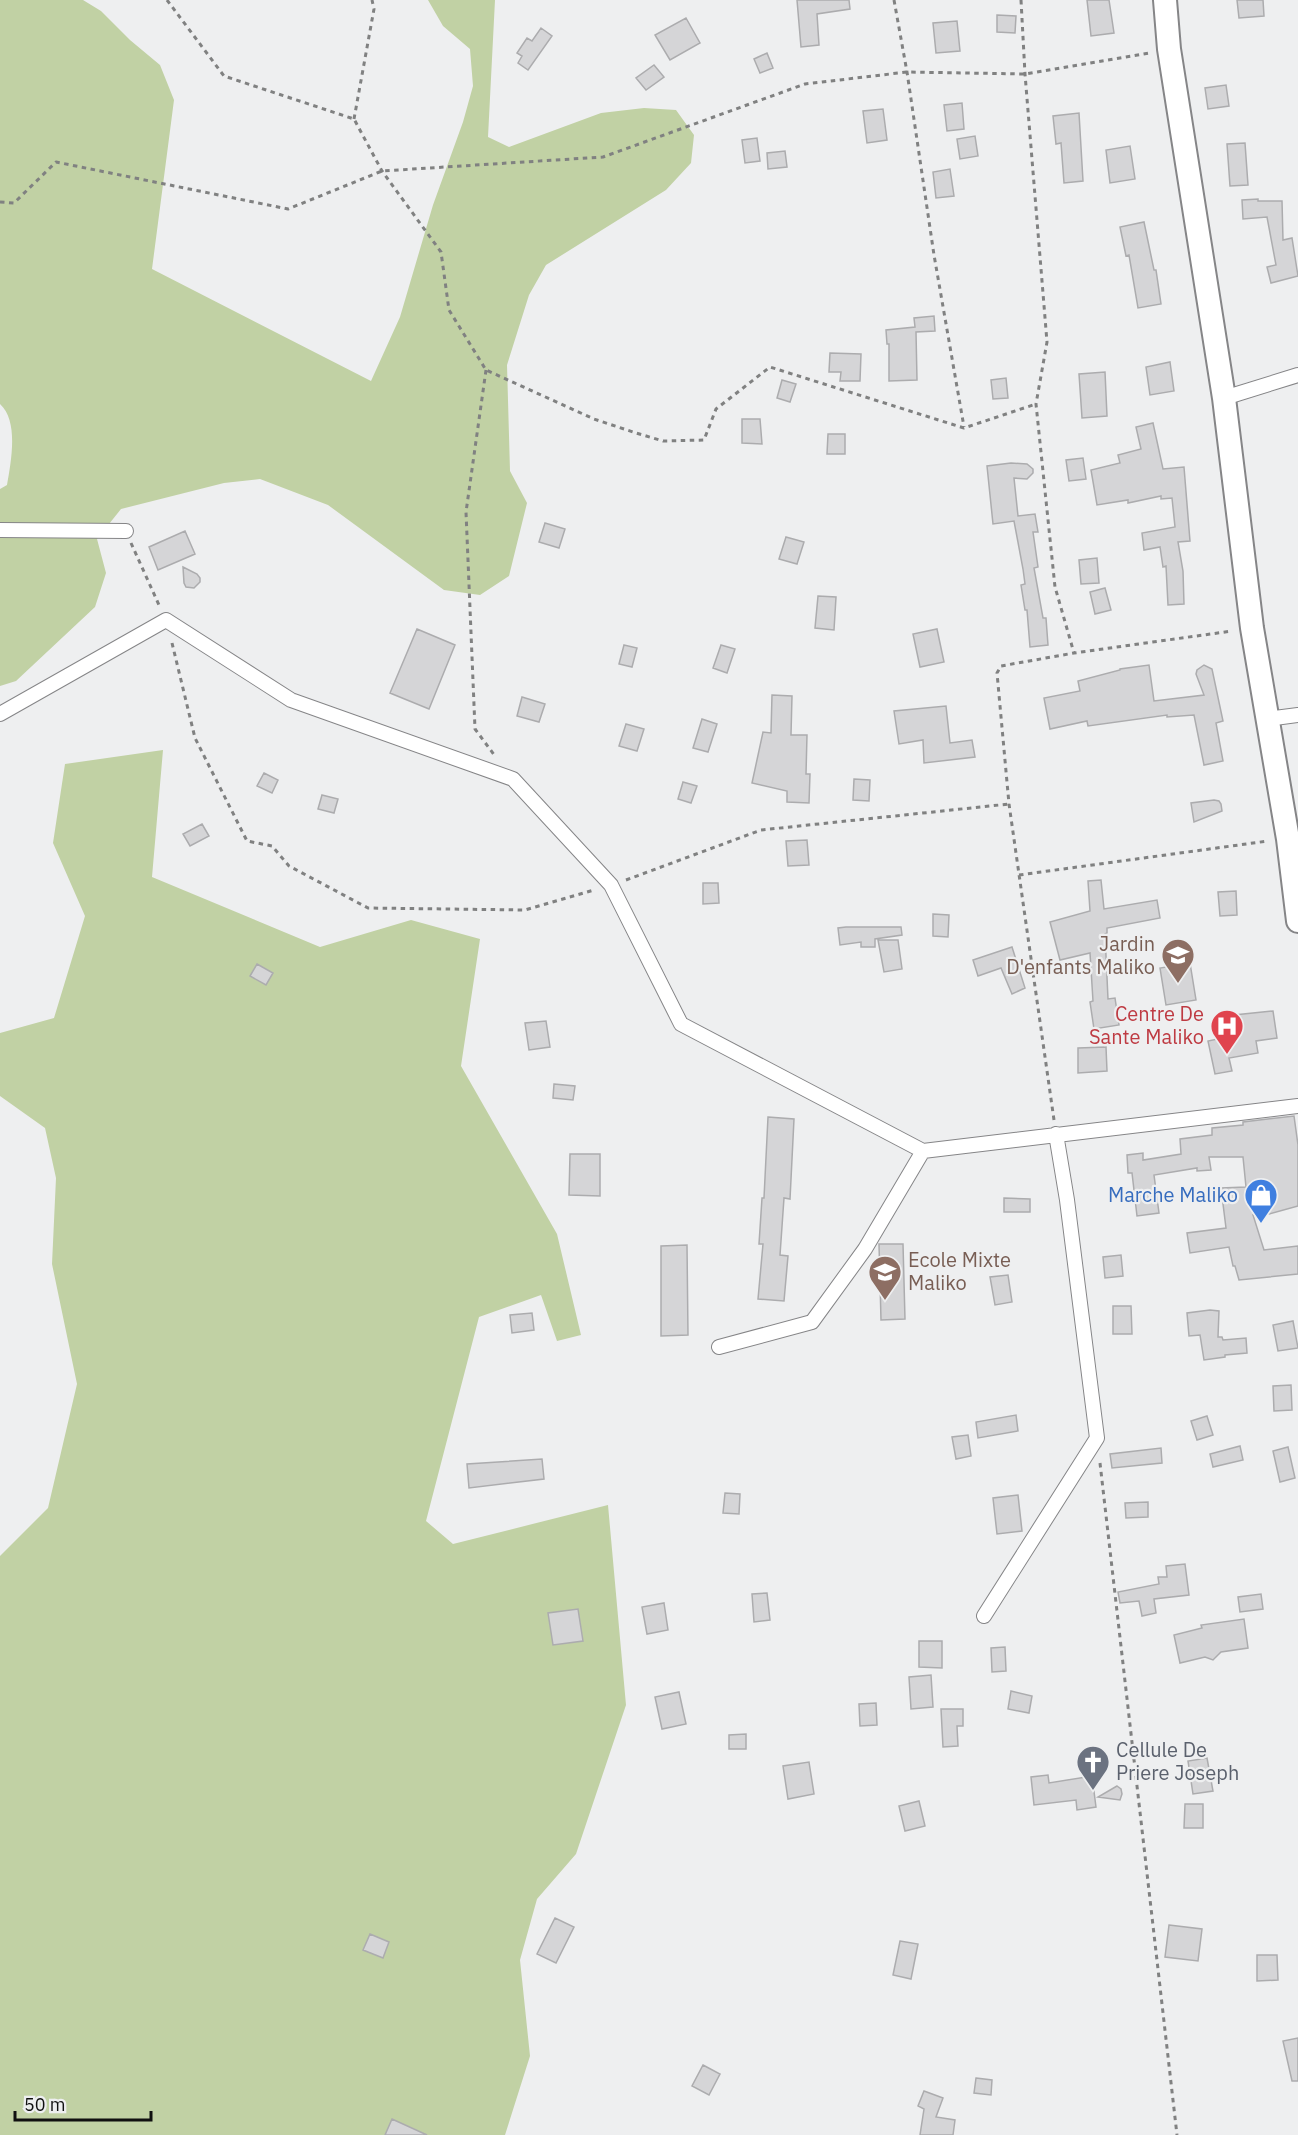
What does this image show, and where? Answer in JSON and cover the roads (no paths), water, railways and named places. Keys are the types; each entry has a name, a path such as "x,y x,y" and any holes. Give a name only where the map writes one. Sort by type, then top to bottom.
{"main road":[{"path":"1165,0 1169,49 1224,398 1252,628 1288,839 1298,921"}],"street":[{"path":"1224,398 1298,375"},
{"path":"0,530 126,531"},
{"path":"0,714 166,620 291,700 513,779 611,885 681,1024 923,1151 1298,1106"},
{"path":"1267,719 1298,715"},
{"path":"984,1616 1098,1438 1067,1200 1056,1134"},
{"path":"719,1347 812,1322 865,1249 923,1151"}],"place":[{"name":"Jardin D'enfants Maliko","path":"1178,984"},
{"name":"Centre De Sante Maliko","path":"1227,1055"},
{"name":"Marche Maliko","path":"1261,1224"},
{"name":"Ecole Mixte Maliko","path":"885,1301"},
{"name":"Cellule De Priere Joseph","path":"1093,1791"}]}
